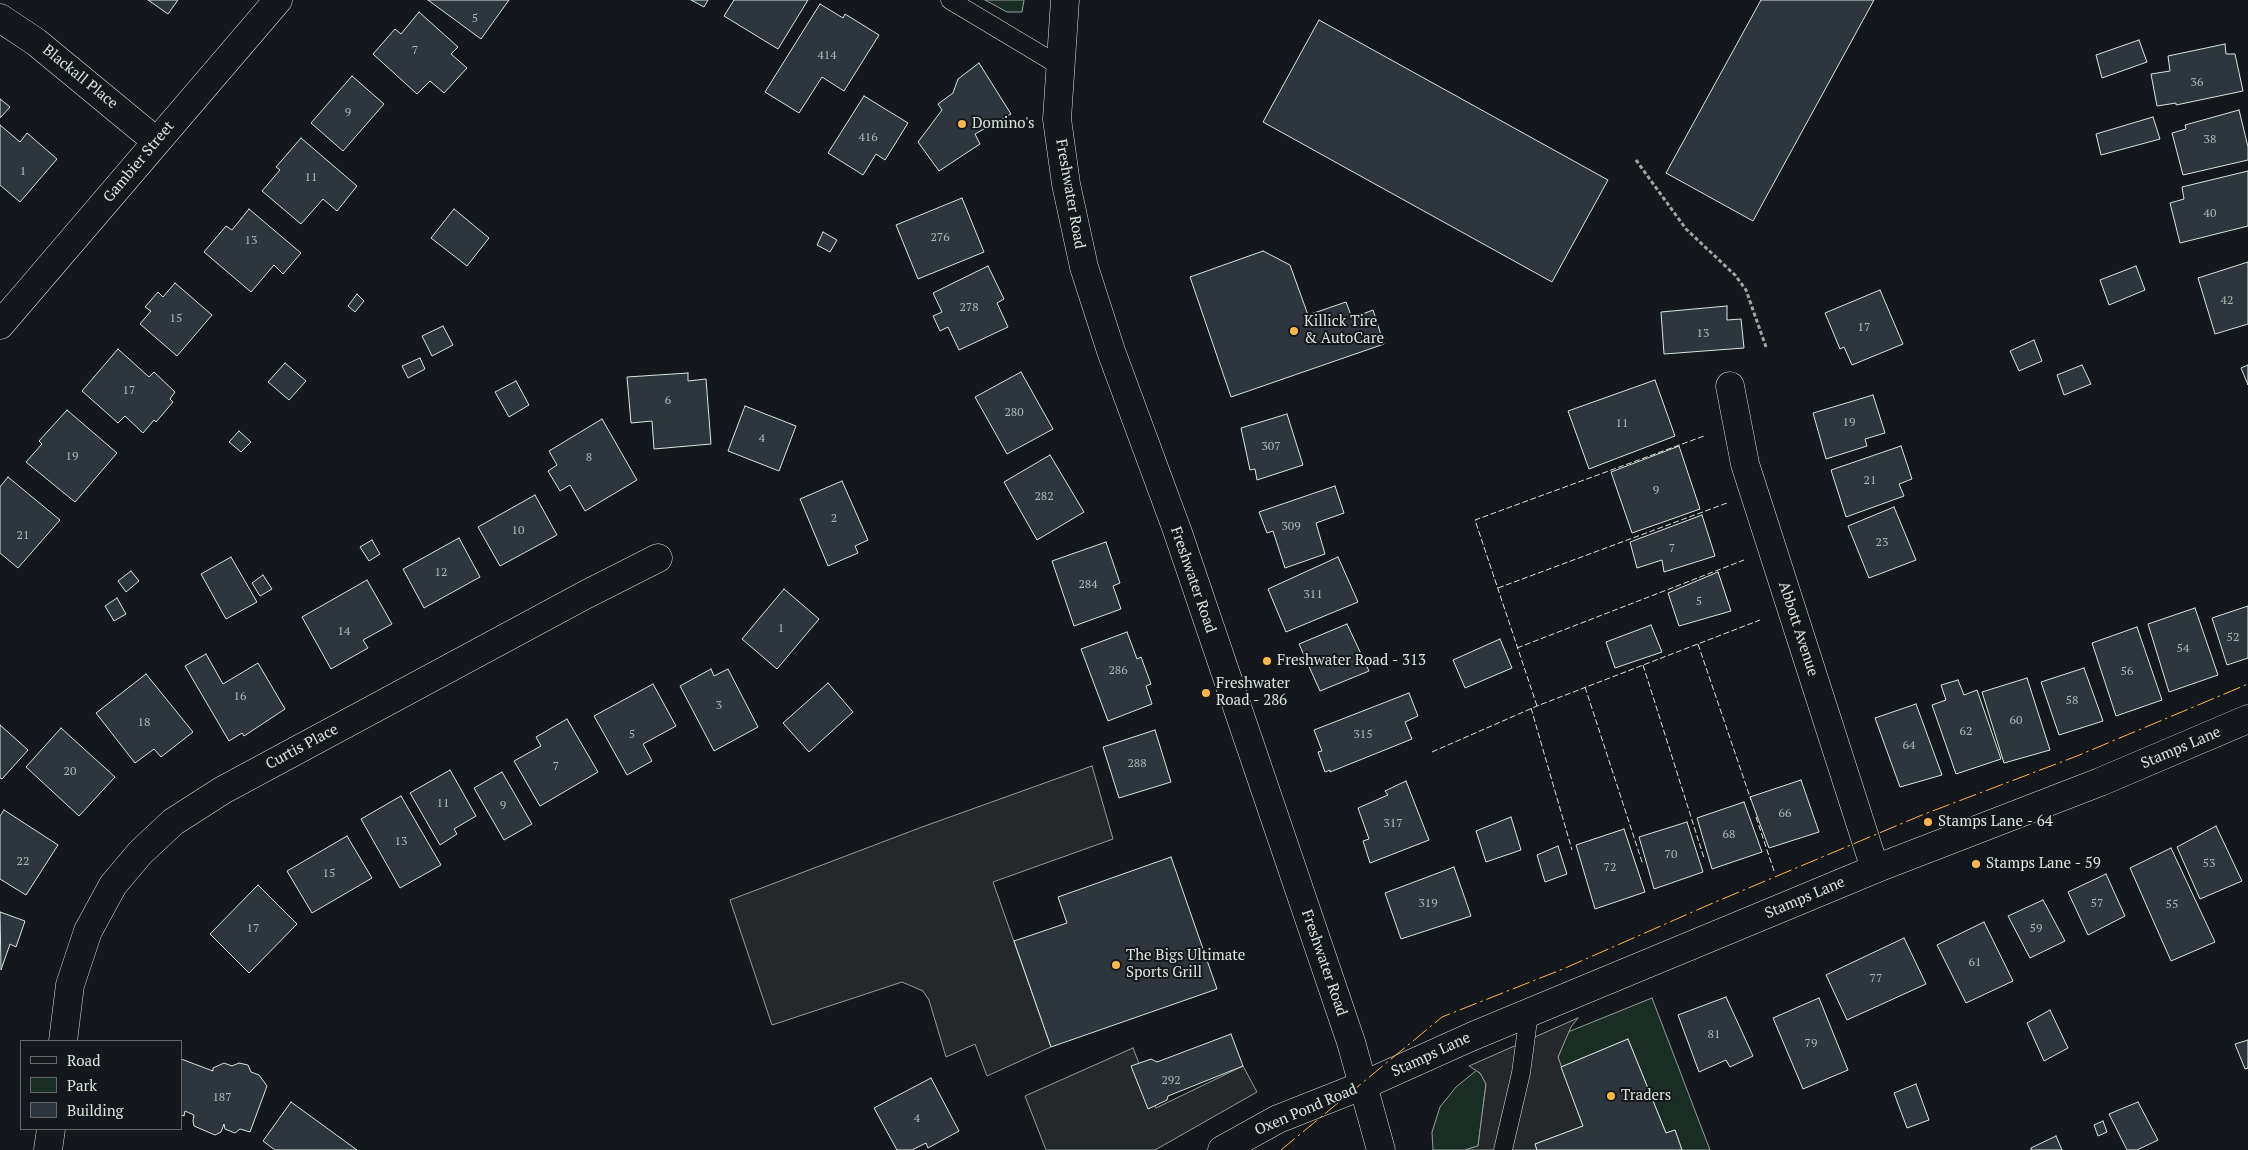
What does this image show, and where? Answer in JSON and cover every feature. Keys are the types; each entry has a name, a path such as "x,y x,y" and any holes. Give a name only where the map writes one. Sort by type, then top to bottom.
{"street":[{"name":"Gambier Street","path":"0,325 278,0"},
{"name":"Freshwater Road","path":"1065,0 1057,119 1066,184 1084,267 1111,351 1177,530 1265,794 1351,1042 1381,1150"},
{"name":"Blackall Place","path":"0,18 36,42 156,141"},
{"name":"Abbott Avenue","path":"1730,386 1745,464 1875,869"},
{"name":"Curtis Place","path":"63,1040 70,985 88,931 113,885 140,853 173,822 223,790 585,595 658,558"},
{"name":"Stamps Lane","path":"1364,1085 1528,1013 1875,869 2100,782 2248,719"},
{"name":"Oxen Pond Road","path":"1222,1150 1278,1119 1364,1085"},
{"path":"48,1150 51,1130"}],"lane":[{"path":"950,0 1060,66"},
{"path":"1503,1150 1521,1073 1528,1013"}],"path":[{"path":"1636,160 1686,229 1735,276 1746,290 1766,347"}],"green space":[{"path":"985,0 1024,0 1022,12 1007,12"},
{"path":"1652,998 1710,1150 1682,1150 1675,1130 1666,1133 1628,1039 1561,1067 1558,1057 1568,1032"},
{"path":"1477,1070 1486,1084 1478,1146 1465,1150 1433,1150 1432,1132 1440,1107 1456,1087"}],"shaded area":[{"path":"1092,766 1113,839 993,882 1051,1047 987,1076 975,1044 946,1057 929,1000 923,991 902,982 772,1025 730,900 922,827"},
{"path":"1578,1018 1571,1027 1558,1057 1583,1126 1535,1144 1537,1150 1465,1150 1478,1146 1486,1084 1480,1073 1469,1066"},
{"path":"1133,1048 1156,1108 1243,1066 1257,1092 1155,1150 1046,1150 1025,1096"}],"building":[{"path":"148,0 178,0 168,14"},
{"path":"428,0 509,0 481,39"},
{"path":"691,0 708,0 704,7"},
{"path":"734,0 808,0 778,49 724,16"},
{"path":"1761,0 1874,0 1753,221 1666,173"},
{"path":"820,4 843,18 845,14 879,35 844,91 822,77 799,113 765,92"},
{"path":"419,12 458,47 451,54 467,68 444,93 430,81 417,94 373,54 395,29 401,34"},
{"path":"1319,20 1608,180 1552,282 1263,122"},
{"path":"2139,40 2147,62 2102,78 2096,55"},
{"path":"2225,44 2226,54 2235,54 2243,91 2176,105 2176,103 2157,106 2151,74 2170,71 2168,56"},
{"name":"Domino's","path":"979,63 1011,114 975,134 980,144 939,171 918,142 942,110 938,104 953,93 958,79"},
{"path":"352,76 384,104 343,151 311,123"},
{"path":"864,96 908,123 885,160 876,154 863,175 828,153"},
{"path":"0,99 10,107 0,118"},
{"path":"2239,110 2248,147 2248,160 2183,175 2172,133 2186,129 2185,125"},
{"path":"2153,117 2160,139 2101,155 2096,134"},
{"path":"0,125 20,142 27,133 57,159 20,202 0,185"},
{"path":"301,138 357,186 337,211 323,199 301,224 262,191 280,170 276,167"},
{"path":"2248,171 2248,226 2180,243 2170,203 2184,199 2182,187"},
{"path":"962,198 984,252 918,279 896,225"},
{"path":"249,209 301,253 283,274 274,265 251,292 204,252 226,226 232,230"},
{"path":"454,209 489,238 467,266 431,238"},
{"path":"823,232 837,240 830,252 817,245"},
{"name":"Killick Tire & AutoCare","path":"1263,251 1290,265 1308,315 1346,302 1352,318 1373,310 1384,344 1231,397 1190,277"},
{"path":"2248,262 2248,324 2215,334 2198,278"},
{"path":"988,266 1004,299 997,303 1008,327 959,350 948,327 940,331 933,316 942,312 933,293"},
{"path":"2136,266 2145,290 2109,305 2100,280"},
{"path":"175,283 212,315 177,356 140,324 151,311 145,307 158,292 163,297"},
{"path":"1880,290 1903,344 1852,365 1844,347 1840,349 1825,313"},
{"path":"357,294 364,301 355,312 348,306"},
{"path":"1727,306 1727,320 1741,319 1744,348 1664,354 1661,312"},
{"path":"443,326 453,345 432,356 422,336"},
{"path":"2034,340 2042,361 2019,371 2010,351"},
{"path":"118,349 149,377 154,372 175,392 170,399 173,402 156,422 154,420 143,433 125,416 118,423 82,391"},
{"path":"420,358 425,369 408,378 402,366"},
{"path":"285,363 306,381 289,400 268,382"},
{"path":"2082,365 2091,384 2064,395 2057,375"},
{"path":"2248,365 2248,385 2241,368"},
{"path":"1021,372 1053,429 1007,454 975,397"},
{"path":"688,373 688,381 706,379 711,444 654,449 652,421 631,423 627,377"},
{"path":"1655,380 1675,436 1589,469 1568,411"},
{"path":"516,381 529,405 509,417 495,392"},
{"path":"1873,395 1885,433 1865,439 1867,446 1826,459 1813,413"},
{"path":"745,406 796,426 779,471 728,451"},
{"path":"67,410 117,453 75,502 26,462 42,444 39,441"},
{"path":"1287,414 1303,465 1257,480 1255,469 1250,470 1241,428"},
{"path":"602,419 637,480 585,511 570,485 560,491 548,471 557,465 549,451"},
{"path":"239,431 251,442 241,452 229,442"},
{"path":"1679,446 1700,509 1632,533 1611,472"},
{"path":"1901,446 1912,479 1899,484 1904,496 1846,517 1831,470"},
{"path":"1050,455 1084,512 1037,540 1004,482"},
{"path":"8,477 60,520 18,568 0,553 0,487"},
{"path":"842,481 868,540 855,546 858,553 828,566 800,499"},
{"path":"1335,486 1344,513 1316,523 1325,554 1285,568 1273,531 1267,533 1259,512"},
{"path":"535,495 557,535 500,566 478,527"},
{"path":"1894,507 1916,560 1869,578 1848,526"},
{"path":"1702,515 1715,556 1664,572 1662,560 1637,568 1630,542"},
{"path":"459,538 480,577 424,608 403,569"},
{"path":"372,540 380,554 369,561 360,547"},
{"path":"1106,542 1120,583 1113,586 1121,609 1074,626 1052,561"},
{"path":"231,557 257,602 226,619 201,574"},
{"path":"1338,557 1358,602 1286,632 1268,589"},
{"path":"131,571 139,581 126,592 118,581"},
{"path":"1718,572 1731,611 1679,626 1668,593"},
{"path":"263,575 272,589 260,596 252,583"},
{"path":"367,580 392,624 363,640 368,648 331,669 302,617"},
{"path":"784,589 819,619 777,669 742,639"},
{"path":"117,598 126,614 114,621 105,606"},
{"path":"2248,606 2248,658 2227,665 2212,618"},
{"path":"2195,608 2218,675 2169,692 2148,624"},
{"path":"1347,624 1369,671 1320,691 1299,644"},
{"path":"1651,625 1662,652 1615,668 1606,642"},
{"path":"2137,627 2162,700 2116,716 2092,643"},
{"path":"1127,632 1137,659 1141,657 1151,684 1146,686 1152,704 1108,721 1081,649"},
{"path":"1500,639 1512,668 1465,688 1453,660"},
{"path":"206,654 223,684 258,663 285,709 244,736 242,733 229,741 185,666"},
{"path":"2084,668 2103,721 2059,735 2041,682"},
{"path":"711,669 714,676 728,669 758,727 714,751 680,686"},
{"path":"146,674 193,732 161,757 154,749 135,763 96,713"},
{"path":"2027,678 2050,750 2004,763 1982,692"},
{"path":"1958,680 1964,695 1977,690 2001,759 1956,774 1932,705 1946,700 1941,685"},
{"path":"828,683 853,712 809,752 783,723"},
{"path":"653,684 676,726 643,744 652,761 627,775 594,716"},
{"path":"1409,693 1418,716 1405,722 1412,739 1330,772 1330,770 1325,772 1318,752 1322,751 1314,730"},
{"path":"1916,704 1942,775 1900,787 1875,718"},
{"path":"567,719 598,772 540,806 514,761 541,746 536,737"},
{"path":"0,725 28,750 2,779 0,778"},
{"path":"61,728 115,777 79,816 26,767"},
{"path":"1155,730 1171,782 1119,798 1103,747"},
{"path":"450,770 476,816 454,829 457,834 440,845 410,793"},
{"path":"502,772 532,824 504,840 474,788"},
{"path":"1801,780 1819,832 1769,848 1750,797"},
{"path":"1406,781 1429,840 1370,863 1363,841 1369,839 1358,808 1388,795 1385,791"},
{"path":"401,796 441,865 400,888 361,819"},
{"path":"1744,802 1762,852 1712,869 1697,818"},
{"path":"4,810 58,845 26,895 0,879 0,816"},
{"path":"1511,817 1521,850 1486,862 1476,831"},
{"path":"1687,822 1703,872 1654,889 1639,837"},
{"path":"2216,826 2242,881 2200,899 2177,847"},
{"path":"1624,829 1645,892 1595,909 1576,845"},
{"path":"347,836 372,878 312,913 287,871"},
{"path":"1558,846 1567,874 1545,882 1537,855"},
{"path":"2171,848 2215,942 2171,961 2130,868"},
{"name":"The Bigs Ultimate Sports Grill","path":"1171,857 1217,989 1051,1047 1014,941 1067,923 1058,897"},
{"path":"1454,867 1471,916 1401,939 1385,893"},
{"path":"2106,874 2125,916 2088,935 2068,892"},
{"path":"258,885 297,924 249,973 210,934"},
{"path":"2043,900 2065,941 2030,958 2008,916"},
{"path":"0,912 25,921 16,947 10,944 1,970"},
{"path":"1984,922 2013,981 1966,1003 1937,945"},
{"path":"1904,938 1926,984 1847,1020 1826,975"},
{"path":"1726,997 1753,1056 1730,1067 1726,1060 1699,1072 1678,1015"},
{"path":"1819,998 1848,1070 1803,1089 1773,1018"},
{"path":"2050,1010 2068,1048 2044,1061 2027,1023"},
{"path":"1231,1034 1243,1066 1168,1096 1167,1100 1148,1109 1131,1066 1151,1059 1157,1062"},
{"name":"Traders","path":"1628,1039 1666,1133 1675,1130 1682,1150 1537,1150 1535,1144 1583,1126 1561,1067"},
{"path":"2248,1040 2248,1068 2245,1069 2235,1044"},
{"path":"182,1059 213,1071 213,1068 224,1063 232,1066 239,1063 248,1065 251,1072 259,1075 267,1086 250,1132 240,1129 235,1133 225,1129 224,1124 221,1132 215,1135 194,1126 194,1115 185,1111 184,1116 182,1115"},
{"path":"931,1078 959,1131 928,1148 926,1143 912,1150 897,1150 874,1108"},
{"path":"1916,1084 1929,1120 1907,1128 1894,1093"},
{"path":"291,1102 357,1150 275,1150 263,1141"},
{"path":"2138,1102 2158,1140 2137,1150 2127,1150 2109,1114"},
{"path":"2103,1121 2107,1132 2098,1136 2094,1125"},
{"path":"2056,1136 2062,1150 2031,1150 2031,1148"}],"fence":[{"path":"1537,706 1475,520 1704,436"},
{"path":"1498,588 1727,503"},
{"path":"1517,648 1744,560"},
{"path":"1432,752 1537,706 1760,620"},
{"path":"1698,644 1751,800"},
{"path":"1643,665 1704,858"},
{"path":"1585,687 1643,865"},
{"path":"1531,708 1572,850"},
{"path":"1756,817 1774,871"}],"power":[{"path":"1281,1150 1442,1017 1563,969 1713,903 1922,815 2077,756 2248,684"}],"place":[{"name":"Domino's","path":"962,124"},
{"name":"Killick Tire & AutoCare","path":"1294,331"},
{"name":"Freshwater Road - 313","path":"1267,661"},
{"name":"Freshwater Road - 286","path":"1206,693"},
{"name":"Stamps Lane - 64","path":"1928,822"},
{"name":"Stamps Lane - 59","path":"1976,864"},
{"name":"The Bigs Ultimate Sports Grill","path":"1116,965"},
{"name":"Traders","path":"1611,1096"}]}
